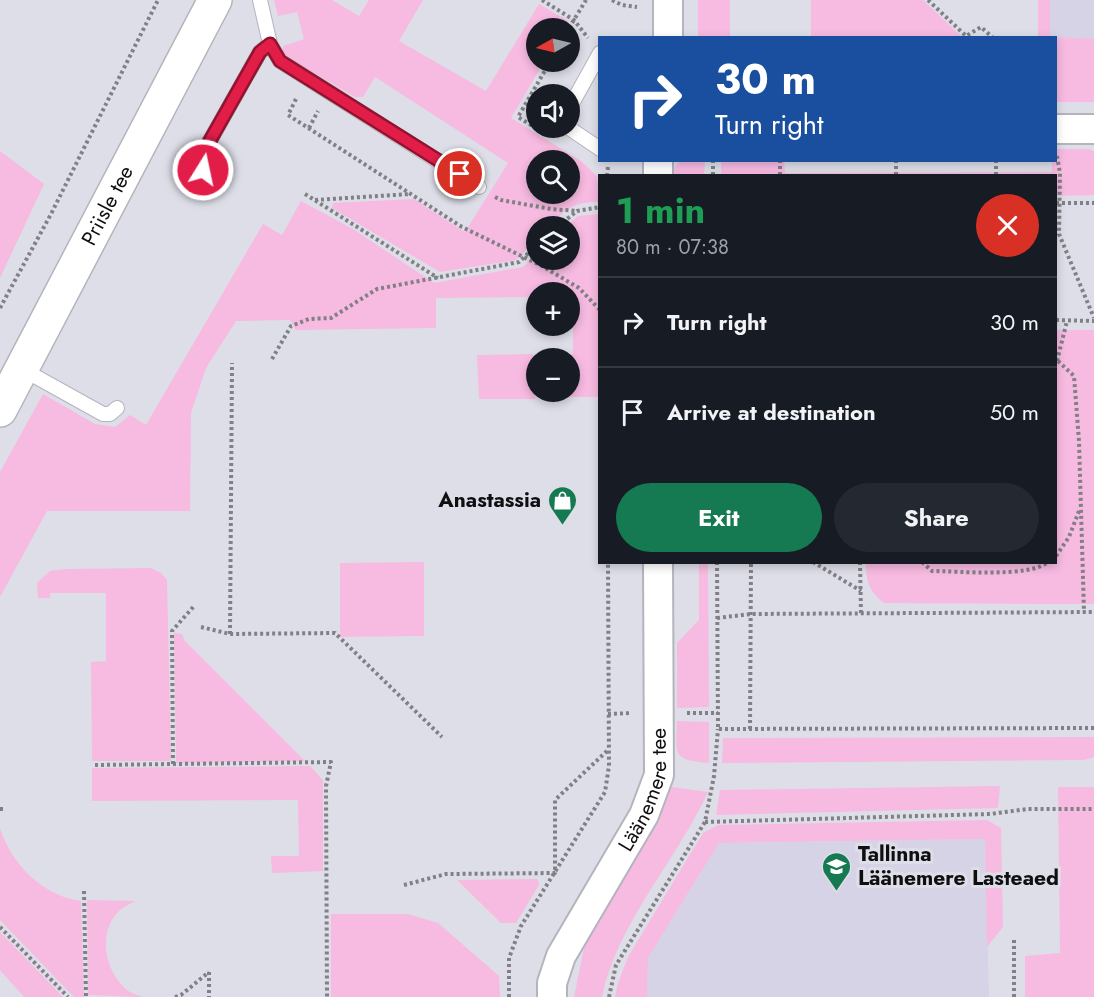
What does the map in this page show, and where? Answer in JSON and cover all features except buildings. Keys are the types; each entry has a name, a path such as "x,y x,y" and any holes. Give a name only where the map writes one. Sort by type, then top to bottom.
{"street":[{"name":"Priisle tee","path":"2,402 22,369 215,0"},
{"path":"668,0 668,36"},
{"path":"1057,129 1094,129"},
{"name":"Läänemere tee","path":"552,997 552,983 561,956 644,815 659,775 658,564"}],"lane":[{"path":"260,0 270,44 280,61 479,187"},
{"path":"203,170 199,165 199,160 260,52 270,44"},
{"path":"580,89 598,57"},
{"path":"580,135 598,148"},
{"path":"22,369 103,414 110,414 117,408"}],"path":[{"path":"0,308 51,214 158,0"},
{"path":"542,0 571,18"},
{"path":"575,18 586,0"},
{"path":"612,0 622,5 637,7"},
{"path":"928,0 966,36 981,27 991,36"},
{"path":"580,28 598,50"},
{"path":"297,99 304,103"},
{"path":"309,128 319,112 312,108"},
{"path":"339,148 462,227 524,257 579,288 598,308"},
{"path":"1057,157 1060,173 1059,234 1094,320 1057,321"},
{"path":"479,187 501,200 550,209 577,211 598,207"},
{"path":"305,194 438,278"},
{"path":"315,200 411,194"},
{"path":"1058,203 1094,203"},
{"path":"571,216 577,211"},
{"path":"272,359 291,326 309,319 331,318 377,289 519,262 524,257"},
{"path":"1068,321 1057,361 1074,376 1079,441 1084,612"},
{"path":"230,634 232,363"},
{"path":"1057,555 1069,537 1080,508"},
{"path":"509,997 509,958 521,926 605,792 609,749 608,564"},
{"path":"609,997 616,965 705,822 714,776 718,729 717,564"},
{"path":"750,729 751,564"},
{"path":"816,564 861,591"},
{"path":"860,564 861,613"},
{"path":"924,564 932,571 1018,572 1042,567 1046,564"},
{"path":"173,764 172,631 195,604"},
{"path":"717,618 751,614 1094,612"},
{"path":"201,627 230,634 335,633 442,737"},
{"path":"718,729 1094,728"},
{"path":"555,873 555,800 609,749"},
{"path":"95,765 331,762 326,786 327,997"},
{"path":"705,822 990,814 1028,809 1094,808"},
{"path":"0,809 6,809"},
{"path":"404,885 446,874 555,873"},
{"path":"84,891 86,997"},
{"path":"0,927 68,997"},
{"path":"1014,940 1014,997"},
{"path":"175,997 181,995 209,972 209,997"}],"shaded area":[{"path":"274,0 332,0 359,16 369,0 423,0 399,41 486,91 526,25 526,72 538,72 531,84 526,84 526,93 511,118 526,127 526,138 544,138 563,150 526,150 526,204 580,204 560,216 526,216 526,250 516,260 440,272 332,208 333,203 414,199 465,232 508,163 375,77 363,97 355,97 285,56 282,51 283,46 304,39 297,12 278,16"},
{"path":"698,0 730,0 730,36 698,36"},
{"path":"811,0 923,0 961,36 811,36"},
{"path":"1038,0 1050,0 1050,36 1038,36"},
{"path":"1045,0 1094,0 1094,51 1057,38 1057,36 1045,36"},
{"path":"539,4 563,18 530,18"},
{"path":"1057,37 1094,39 1094,102 1057,102"},
{"path":"1057,149 1094,151 1094,195 1057,196 1057,174 721,174 721,162 784,162 785,173 1052,172 1052,162 1057,162"},
{"path":"0,151 44,184 0,278"},
{"path":"580,160 597,176 598,189 598,202 580,204"},
{"path":"679,162 705,162 704,174 673,174 674,168"},
{"path":"301,201 353,229 434,283 523,267 526,264 526,270 580,270 580,216 578,216 598,214 598,397 580,397 580,348 573,348 573,336 580,336 580,282 526,282 526,297 436,298 436,328 296,330 290,320 236,321 206,368 191,413 190,511 47,511 0,597 0,472 43,394 95,424 115,427 130,415 146,425 263,224 282,235"},
{"path":"1057,330 1094,330 1094,604 884,603 869,586 866,564 1057,564"},
{"path":"526,354 526,399 479,399 477,355"},
{"path":"424,562 424,636 340,637 340,563"},
{"path":"699,564 708,564 709,707 677,708 677,643 699,620"},
{"path":"151,568 161,573 167,580 171,761 92,761 91,662 106,661 106,593 50,593 50,598 38,598 37,583 50,571"},
{"path":"174,633 182,634 184,640 305,761 176,763"},
{"path":"677,721 709,722 709,763 688,760 679,754 676,741"},
{"path":"1094,737 1094,757 1084,760 722,763 723,738"},
{"path":"310,766 323,780 323,871 272,873 271,856 299,856 298,800 92,801 92,768"},
{"path":"1000,786 998,808 716,815 720,790"},
{"path":"672,787 708,792 621,943 602,997 574,997 586,939"},
{"path":"1058,787 1094,787 1094,997 1025,997 1025,956 1060,953"},
{"path":"987,820 1001,828 1003,927 987,947 985,839 719,843 648,958 647,997 615,997 628,957 703,833 718,825"},
{"path":"0,828 12,854 30,876 54,893 81,901 84,997 74,997 0,920"},
{"name":"Tallinna Läänemere Lasteaed","path":"985,839 989,997 647,997 648,958 719,843"},
{"path":"538,879 539,885 516,923 501,923 457,880"},
{"path":"87,900 135,901 121,910 112,920 106,940 106,951 113,972 119,981 130,992 143,997 88,995"},
{"path":"331,914 408,914 438,923 499,976 500,997 331,997"},
{"path":"0,932 63,997 24,997 0,970"}],"place":[{"name":"Anastassia","path":"562,526"},
{"name":"Tallinna Läänemere Lasteaed","path":"837,892"}],"route":[{"path":"203,170 199,165 199,160 260,52 270,44 280,61 460,174"}]}
